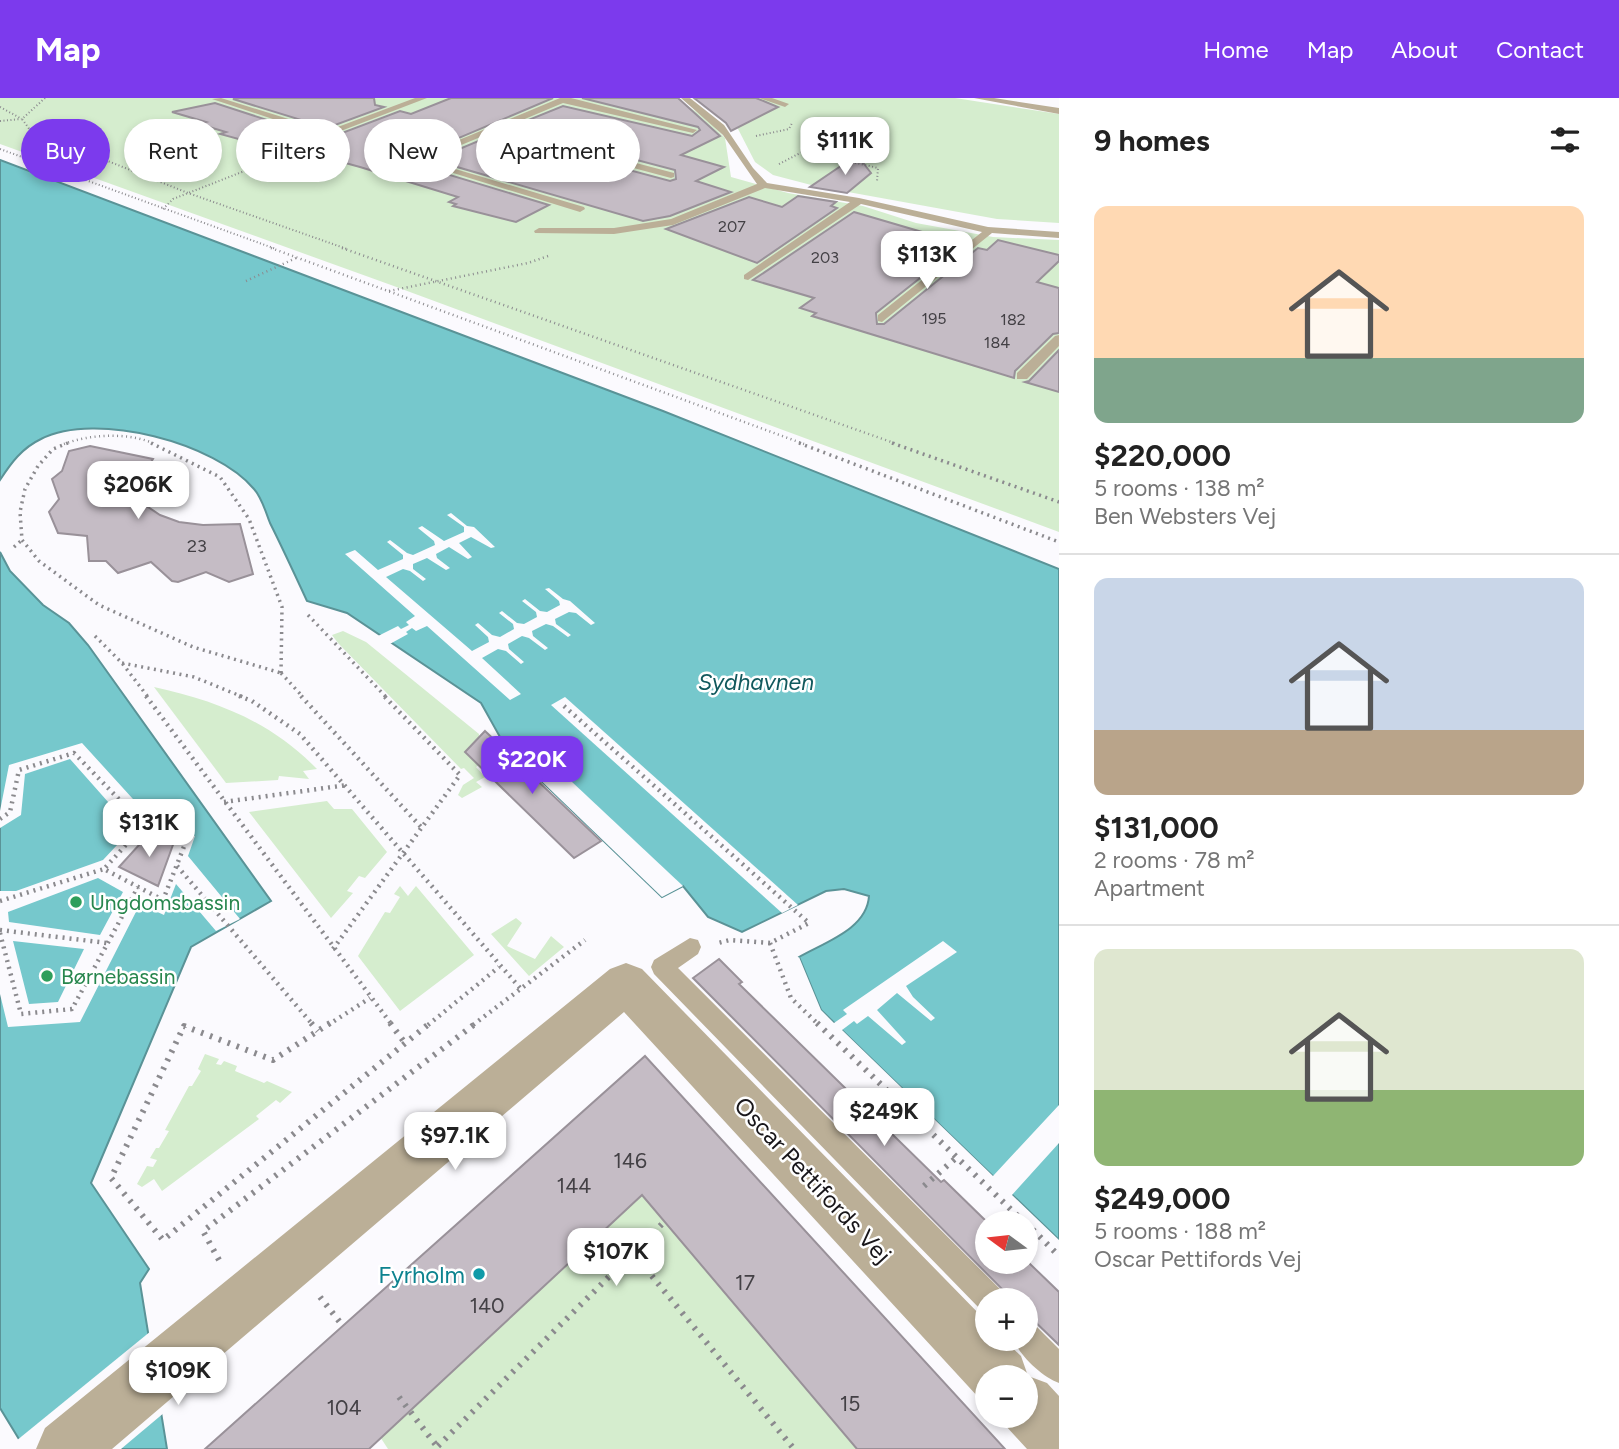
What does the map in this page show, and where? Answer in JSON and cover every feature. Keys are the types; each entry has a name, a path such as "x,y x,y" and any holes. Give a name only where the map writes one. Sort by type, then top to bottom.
{"street":[{"name":"Oscar Pettifords Vej","path":"241,1303 626,983 989,1365"},
{"path":"66,1449 241,1303"},
{"path":"1038,1417 1059,1440"}],"lane":[{"path":"384,98 407,104"},
{"path":"350,126 424,98"},
{"path":"684,98 718,122 733,142 748,170 764,185"},
{"path":"762,98 785,104"},
{"path":"978,98 1059,111"},
{"path":"216,99 280,119"},
{"path":"516,119 565,99 692,130"},
{"path":"476,135 416,160 476,178"},
{"path":"640,167 670,175"},
{"path":"490,182 580,209"},
{"path":"539,231 614,231 673,222 764,185 859,201 990,230 1059,235"},
{"path":"748,277 859,201"},
{"path":"882,318 990,230"},
{"path":"1022,376 1059,339"},
{"path":"690,947 662,967 979,1288"},
{"path":"1038,1348 1059,1370"}],"path":[{"path":"0,121 22,118 45,98"},
{"path":"0,107 22,118 30,130 188,193 1059,502"},
{"path":"0,149 654,387 1059,542"},
{"path":"804,151 878,168 876,206"},
{"path":"163,209 173,199 236,174"},
{"path":"389,291 528,263 614,231"},
{"path":"246,281 297,258"},
{"path":"281,673 282,607 249,519 220,477 144,439 104,436 75,440 53,449 38,466 25,488 20,512 22,540 39,561 99,605 193,647 281,673 421,827"},
{"path":"14,547 22,540"},
{"path":"308,615 460,775 332,949"},
{"path":"95,635 122,663 332,949 405,1043"},
{"path":"122,663 194,677 252,702 300,734 499,967 520,988"},
{"path":"564,706 808,923 770,943 730,940 690,947"},
{"path":"0,818 10,812 19,770 74,753 144,825 172,832"},
{"path":"224,802 346,785"},
{"path":"0,901 104,869 144,825"},
{"path":"104,869 163,900 187,839"},
{"path":"177,866 318,1031"},
{"path":"107,943 0,932 21,1014 72,1009 138,887"},
{"path":"241,1303 203,1231 585,940"},
{"path":"770,943 791,998 1013,1211"},
{"path":"370,998 272,1060 184,1026 111,1178 163,1240 499,967"},
{"path":"899,1208 957,1157"},
{"path":"399,1397 439,1448 665,1221"},
{"path":"1038,1236 1059,1256"},
{"path":"633,1253 794,1449"}],"green space":[{"path":"0,98 676,98 707,119 725,138 731,177 788,193 863,206 916,223 993,237 1059,240 1059,532 105,182 110,182 110,119 21,119 21,152 0,144"},
{"path":"743,98 955,98 1059,114 1059,223 997,219 815,186 773,175 755,162 736,125"},
{"path":"343,631 366,642 479,734 479,765 476,767 485,777 476,782 482,787 462,798 458,795 463,785 474,778 464,768 461,769 338,643 332,635"},
{"path":"154,687 200,699 262,726 281,738 317,769 303,771 309,779 279,776 278,780 226,783"},
{"path":"327,801 334,809 352,809 387,852 365,878 359,876 347,891 353,893 331,918 249,812"},
{"path":"400,886 408,896 416,886 474,955 400,1011 358,956 385,912 390,913 400,897 394,894"},
{"path":"516,918 522,923 507,946 535,959 551,936 564,947 529,976 491,934"},
{"path":"205,1054 219,1059 216,1064 221,1065 224,1061 237,1066 235,1071 292,1092 280,1103 276,1100 256,1116 259,1119 162,1191 154,1179 142,1187 137,1184 147,1166 153,1167 157,1160 150,1158 169,1131 165,1130 189,1086 192,1086 201,1071 198,1069"},
{"path":"642,1195 857,1449 388,1449 371,1423"}],"water":[{"name":"Sydhavnen","path":"0,160 21,168 21,182 58,182 663,411 1059,569 1059,1240 1038,1220 1038,1211 1029,1211 821,1010 799,957 853,926 861,917 869,896 844,889 826,891 742,932 708,917 683,886 662,897 505,746 481,703 347,613 307,601 257,493 236,472 212,458 154,436 123,430 64,431 28,447 0,480"},
{"path":"0,552 10,571 43,605 69,623 88,645 271,901 191,947 91,1183 149,1269 140,1283 167,1449 25,1449 0,1408"}],"pier":[{"path":"451,513 467,526 474,527 495,547 491,548 471,537 459,543 472,557 468,559 449,547 436,554 437,558 450,568 446,570 427,558 413,564 413,569 426,579 423,581 403,569 386,577 472,651 489,642 488,637 475,625 478,623 492,635 500,637 514,629 513,624 499,613 502,611 517,623 524,624 537,617 536,612 522,601 525,599 540,611 547,612 560,605 545,589 549,588 570,601 595,623 591,625 576,613 569,612 555,619 556,624 571,635 568,637 546,624 532,631 533,636 548,648 545,650 522,636 508,644 509,649 524,662 521,664 506,651 498,649 482,658 521,694 510,700 427,626 416,631 412,628 406,632 408,634 388,645 376,637 398,626 401,629 409,625 406,622 415,616 345,554 355,550 378,570 403,559 403,555 387,542 390,540 413,555 435,545 434,541 418,528 422,526 444,541 464,532 464,527 447,515"},
{"path":"565,697 798,905 782,913 551,705"},
{"path":"523,736 683,886 662,897 505,746"},
{"path":"82,743 153,821 195,836 188,856 240,919 216,931 176,884 164,915 140,904 80,1022 8,1027 0,994 0,891 16,891 103,860 132,829 70,759 25,774 21,815 0,828 0,811 9,765","holes":["98,878 123,892 100,935 9,922 8,912","13,941 84,949 58,1002 29,1004"]},
{"path":"943,941 957,952 906,986 913,997 935,1018 931,1021 897,993 877,1010 906,1042 902,1045 868,1016 857,1024 854,1021 842,1030 993,1176 1059,1105 1059,1143 1012,1195 1029,1211 1025,1211 819,1013 796,959 799,957 821,1010 834,1023 847,1014 843,1010"},
{"path":"1038,1220 1059,1240 1059,1244 1038,1224"},
{"path":"151,1331 165,1412 121,1449 21,1449 16,1441"}],"building":[{"path":"374,98 375,105 384,107 350,120 298,119 233,99"},
{"path":"451,98 553,98 503,119 476,119 476,131 462,137 462,119 379,119 400,111 411,114"},
{"path":"582,98 678,98 720,136 681,155 724,167 696,181 731,192 670,216 643,221 509,182 640,182 640,173 670,181 676,179 675,170 640,161 640,124 692,136 700,130 698,127"},
{"path":"694,98 756,98 778,107 731,131 726,123"},
{"path":"215,103 264,119 236,119 236,138 222,135 226,132 222,131 222,119 196,119 172,112"},
{"path":"563,106 619,119 531,119"},
{"path":"364,125 364,168 350,164 350,130"},
{"path":"476,142 476,172 462,168 462,148"},
{"path":"857,155 871,173 847,193 810,187"},
{"path":"462,179 549,205 516,222 453,206 456,204 449,202 458,197 409,182 462,182"},
{"path":"798,196 836,202 831,206 837,208 757,263 666,229 749,197 782,207"},
{"path":"854,212 963,244 876,313 877,324 884,324 978,248 987,250 998,240 1059,255 1059,261 1037,282 1059,288 1059,333 1053,334 1015,371 1014,378 812,316 816,313 800,308 814,298 753,280"},
{"path":"1059,350 1059,392 1025,382 1029,381"},
{"path":"90,446 153,459 137,485 148,507 160,515 179,522 203,525 240,524 253,574 229,582 206,572 178,582 172,581 151,562 118,573 106,561 89,561 87,536 58,533 49,512 59,499 52,479 62,471 69,451"},
{"path":"485,731 601,841 574,858 465,752"},
{"path":"148,835 174,842 158,886 119,867"},
{"path":"719,959 742,982 739,984 941,1182 944,1180 976,1211 975,1262 693,978"},
{"name":"Fyrholm","path":"645,1056 975,1416 975,1428 986,1428 1005,1449 857,1449 642,1195 369,1449 205,1449"},
{"path":"1038,1272 1059,1292 1059,1345 1038,1325 1038,1288 1001,1288 987,1274 1038,1274"}],"place":[{"name":"Ungdomsbassin","path":"76,902"},
{"name":"Børnebassin","path":"47,976"},
{"name":"Fyrholm","path":"479,1274"}]}
